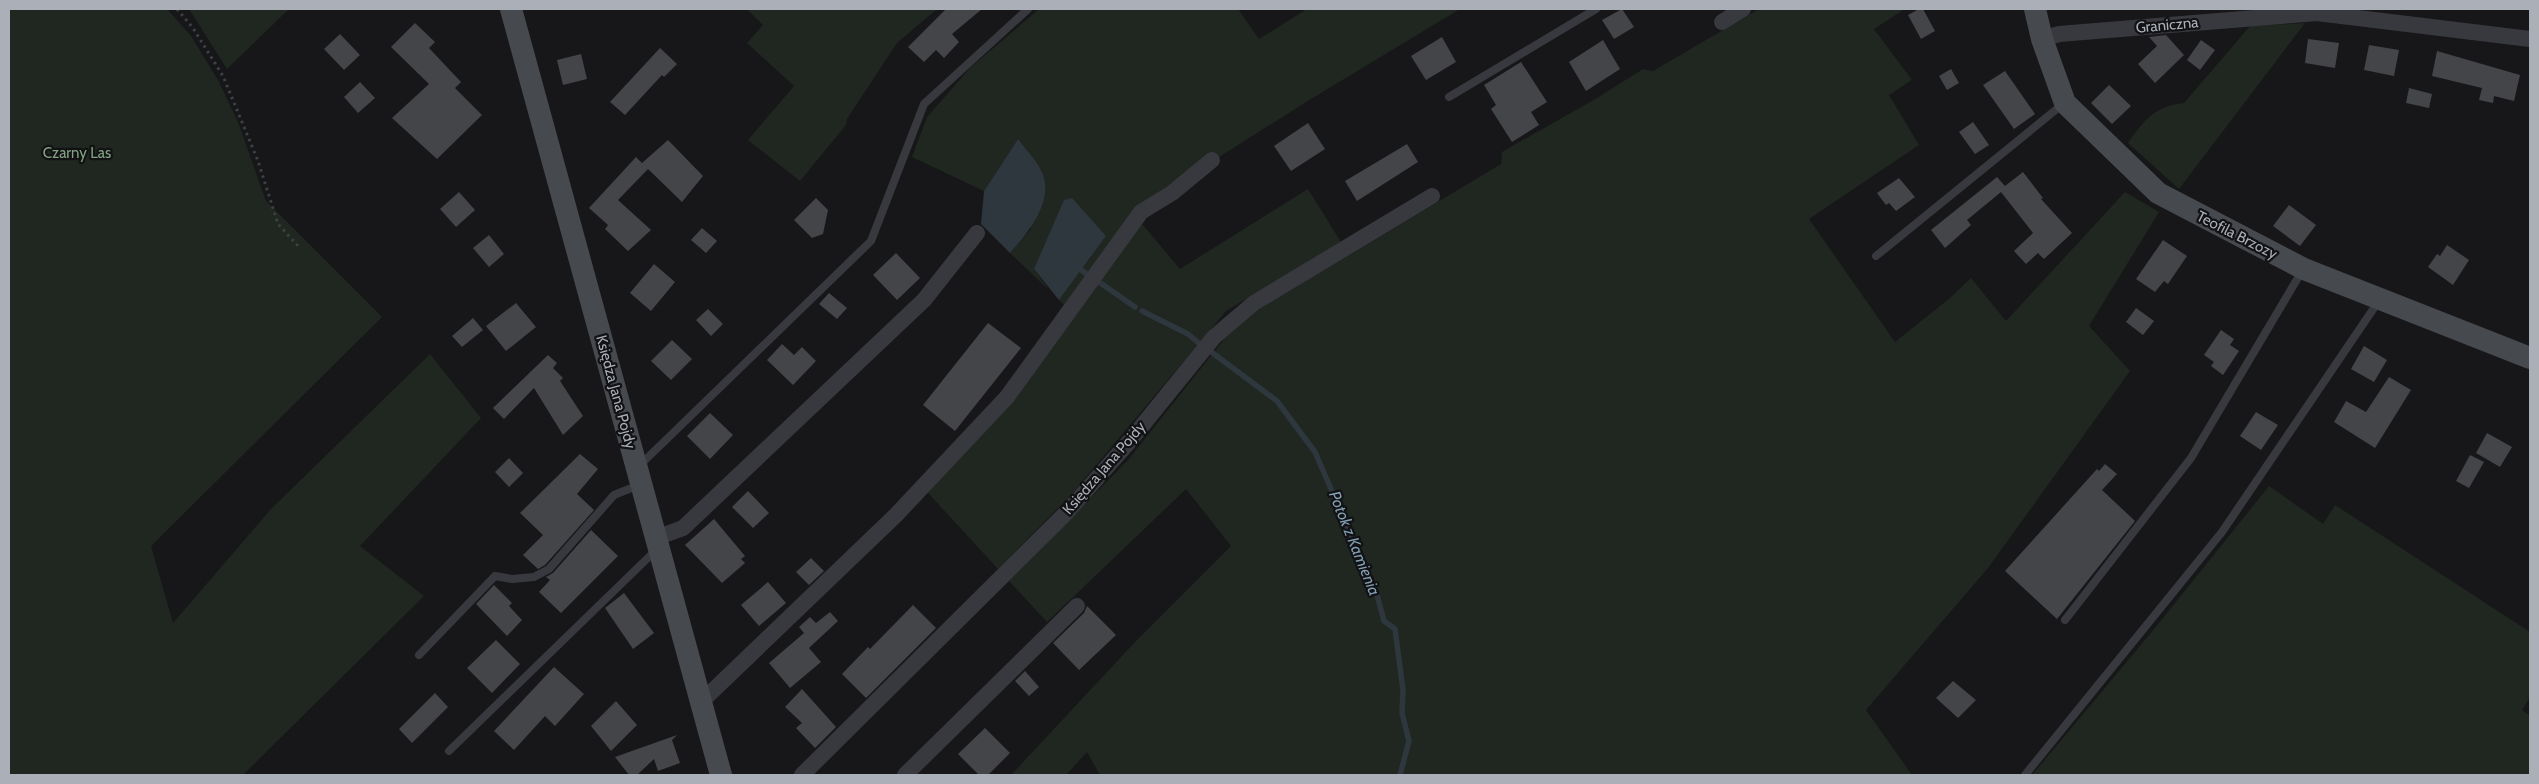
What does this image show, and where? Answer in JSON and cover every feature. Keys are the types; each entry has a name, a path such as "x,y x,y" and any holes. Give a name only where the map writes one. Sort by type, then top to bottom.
{"street":[{"path":"1722,22 1743,9"},
{"name":"Teofila Brzozy","path":"2035,9 2042,39 2065,103 2158,193 2304,269 2530,358"},
{"name":"Księdza Jana Pojdy","path":"513,10 721,775"},
{"name":"Graniczna","path":"2042,39 2059,34 2317,13 2530,40"},
{"path":"701,702 896,515 1007,397 1141,212 1172,193 1212,160"},
{"name":"Księdza Jana Pojdy","path":"802,775 1068,511 1128,443 1227,323 1254,303 1432,196"},
{"path":"657,543 683,528 924,300 977,232"},
{"path":"905,775 1077,606"}],"lane":[{"path":"419,655 495,576 512,579 534,577 549,569 614,495 639,476 871,240 924,104 1028,9"},
{"path":"1449,97 1596,9"},
{"path":"1876,256 2065,103"},
{"path":"2065,620 2191,458 2304,269"},
{"path":"2025,775 2222,532 2379,300"},
{"path":"449,751 649,559 657,543"}],"path":[{"path":"177,9 193,28 222,76 258,161 278,224 298,246"}],"green space":[{"name":"Czarny Las","path":"9,9 167,9 191,36 218,80 238,122 266,201 382,317 151,546 173,623 271,509 430,354 481,418 360,546 424,596 243,775 9,775"},
{"path":"189,9 289,9 227,69"},
{"path":"747,9 937,9 897,43 847,119 846,125 800,181 748,140 794,86 747,43 763,25"},
{"path":"1039,9 1238,9 1259,39 1307,9 1460,9 1311,99 1132,212 1180,269 1308,189 1341,242 1226,311 1072,494 998,569 919,483 999,396 1065,306 1059,300 1106,236 1034,269 1049,290 1010,253 1031,229 1018,139 984,191 912,157 927,117 970,68"},
{"path":"1759,9 1905,9 1874,29 1912,80 1889,95 1919,145 1809,219 1895,342 1950,298 1971,278 2006,321 2125,192 2159,212 2089,326 2130,371 1988,568 1866,710 1912,775 1100,775 1087,752 1066,775 1011,775 1136,641 1231,546 1186,489 1047,622 1009,581 1128,460 1225,338 1258,310 1501,164 1502,152 1597,98 1643,69 1653,71"},
{"path":"2305,23 2179,189 2128,143 2139,127 2151,115 2165,107 2184,103 2250,26"},
{"path":"2269,486 2323,524 2335,505 2530,632 2530,697 2522,710 2530,716 2530,775 2032,775 2155,628"}],"shaded area":[{"path":"1018,139 1040,168 1045,188 1041,209 1030,228 1010,253 981,224 984,191"},
{"path":"1072,198 1106,236 1059,300 1034,269 1064,200"}],"building":[{"path":"946,9 982,9 952,34 959,42 944,58 936,50 924,62 908,47"},
{"path":"1622,9 1634,27 1614,39 1602,20"},
{"path":"1923,9 1935,31 1921,39 1908,15"},
{"path":"415,23 435,42 429,48 461,82 455,88 482,115 437,159 392,118 429,84 391,47"},
{"path":"340,34 360,55 344,70 324,49"},
{"path":"2166,35 2184,55 2155,83 2138,64 2157,46 2149,37"},
{"path":"1442,37 1456,62 1426,80 1411,56"},
{"path":"2308,39 2339,43 2335,68 2305,63"},
{"path":"1603,40 1620,69 1586,91 1569,62"},
{"path":"2201,40 2215,50 2200,70 2187,60"},
{"path":"2369,45 2399,50 2394,76 2364,70"},
{"path":"660,48 677,64 664,77 662,75 625,115 610,102"},
{"path":"2437,51 2520,75 2514,101 2494,96 2493,103 2479,100 2482,88 2432,76"},
{"path":"581,54 587,79 563,85 557,60"},
{"path":"1521,62 1547,102 1531,112 1539,125 1512,142 1491,109 1496,105 1484,85"},
{"path":"1951,69 1959,83 1947,90 1939,76"},
{"path":"2005,71 2035,114 2014,129 1983,85"},
{"path":"360,82 375,98 358,113 344,97"},
{"path":"2109,85 2131,106 2112,124 2091,103"},
{"path":"2409,88 2432,94 2429,108 2406,103"},
{"path":"1973,122 1989,145 1975,154 1959,132"},
{"path":"1308,123 1325,149 1291,171 1274,146"},
{"path":"668,140 703,176 682,202 647,168 618,200 651,230 628,251 605,229 608,225 589,208 636,157 642,163"},
{"path":"1407,144 1418,162 1357,201 1345,181"},
{"path":"2023,172 2043,198 2041,199 2072,233 2044,259 2038,253 2026,264 2014,251 2033,233 2001,192 1967,220 1971,225 1945,248 1931,230 1997,177 2005,186"},
{"path":"1899,178 1915,197 1896,211 1889,203 1886,205 1877,193"},
{"path":"459,192 475,210 456,227 440,209"},
{"path":"816,198 828,210 823,234 812,238 794,220"},
{"path":"2289,205 2316,225 2300,246 2273,226"},
{"path":"702,228 717,241 706,253 691,240"},
{"path":"489,235 504,254 489,267 473,248"},
{"path":"2163,240 2187,256 2168,284 2164,281 2155,292 2136,279"},
{"path":"2447,245 2469,260 2453,285 2428,267 2437,254 2440,256"},
{"path":"896,253 920,278 897,300 873,275"},
{"path":"654,264 675,282 651,311 630,293"},
{"path":"829,293 847,308 837,319 819,304"},
{"path":"516,303 536,327 506,351 486,326"},
{"path":"2136,308 2154,321 2143,335 2126,322"},
{"path":"708,309 723,324 711,336 696,320"},
{"path":"473,318 483,330 462,347 452,336"},
{"path":"988,323 1021,348 955,431 923,405"},
{"path":"2221,330 2234,339 2230,345 2239,351 2223,375 2211,366 2214,362 2204,355"},
{"path":"672,340 692,359 671,380 651,361"},
{"path":"782,344 794,355 802,347 816,361 793,385 767,360"},
{"path":"2364,346 2387,360 2374,382 2351,369"},
{"path":"548,355 557,363 553,368 563,378 560,381 583,416 563,435 534,388 504,419 493,408"},
{"path":"2389,377 2411,390 2375,448 2334,422 2346,401 2366,412"},
{"path":"2256,412 2278,425 2261,450 2240,436"},
{"path":"710,413 733,435 710,459 687,436"},
{"path":"2487,433 2512,447 2500,467 2476,453"},
{"path":"580,454 598,469 577,494 594,510 545,565 538,569 523,555 543,535 520,513"},
{"path":"2470,455 2484,462 2469,488 2456,481"},
{"path":"509,458 523,473 509,487 495,472"},
{"path":"2105,464 2117,474 2102,490 2135,521 2057,619 2005,571 2097,469 2099,471"},
{"path":"748,491 769,513 753,528 732,507"},
{"path":"714,519 745,556 741,559 745,563 722,583 685,545"},
{"path":"591,530 618,556 561,613 539,592 550,580 546,577 553,573"},
{"path":"811,558 824,571 809,585 796,572"},
{"path":"768,582 786,603 759,626 741,605"},
{"path":"494,585 512,603 509,606 522,620 507,636 476,604"},
{"path":"624,593 654,633 633,649 605,608"},
{"path":"913,605 936,628 866,698 842,674 868,647 870,649"},
{"path":"1087,606 1116,635 1079,670 1053,643 1084,613"},
{"path":"830,612 838,621 809,648 821,662 790,688 769,663 804,633 799,627 810,617 816,623"},
{"path":"496,640 520,664 492,693 467,668"},
{"path":"554,667 584,694 555,726 545,716 514,750 494,731"},
{"path":"1025,671 1039,687 1029,696 1015,681"},
{"path":"1953,681 1976,700 1958,718 1936,698"},
{"path":"802,689 836,727 815,748 796,728 802,723 785,707"},
{"path":"435,693 448,707 412,743 399,729"},
{"path":"616,701 637,725 611,751 591,726"},
{"path":"985,728 1010,753 988,775 979,775 958,754"},
{"path":"677,735 672,740 680,763 658,771 654,759 637,775 629,775 615,757"}],"waterway":[{"name":"Potok z Kamienia","path":"1081,270 1088,275"},
{"name":"Potok z Kamienia","path":"1099,282 1135,307"},
{"name":"Potok z Kamienia","path":"1142,311 1188,334 1201,345"},
{"name":"Potok z Kamienia","path":"1210,351 1277,401 1315,452 1377,595 1384,621 1395,629 1403,690 1402,713 1409,741 1400,775"}]}
